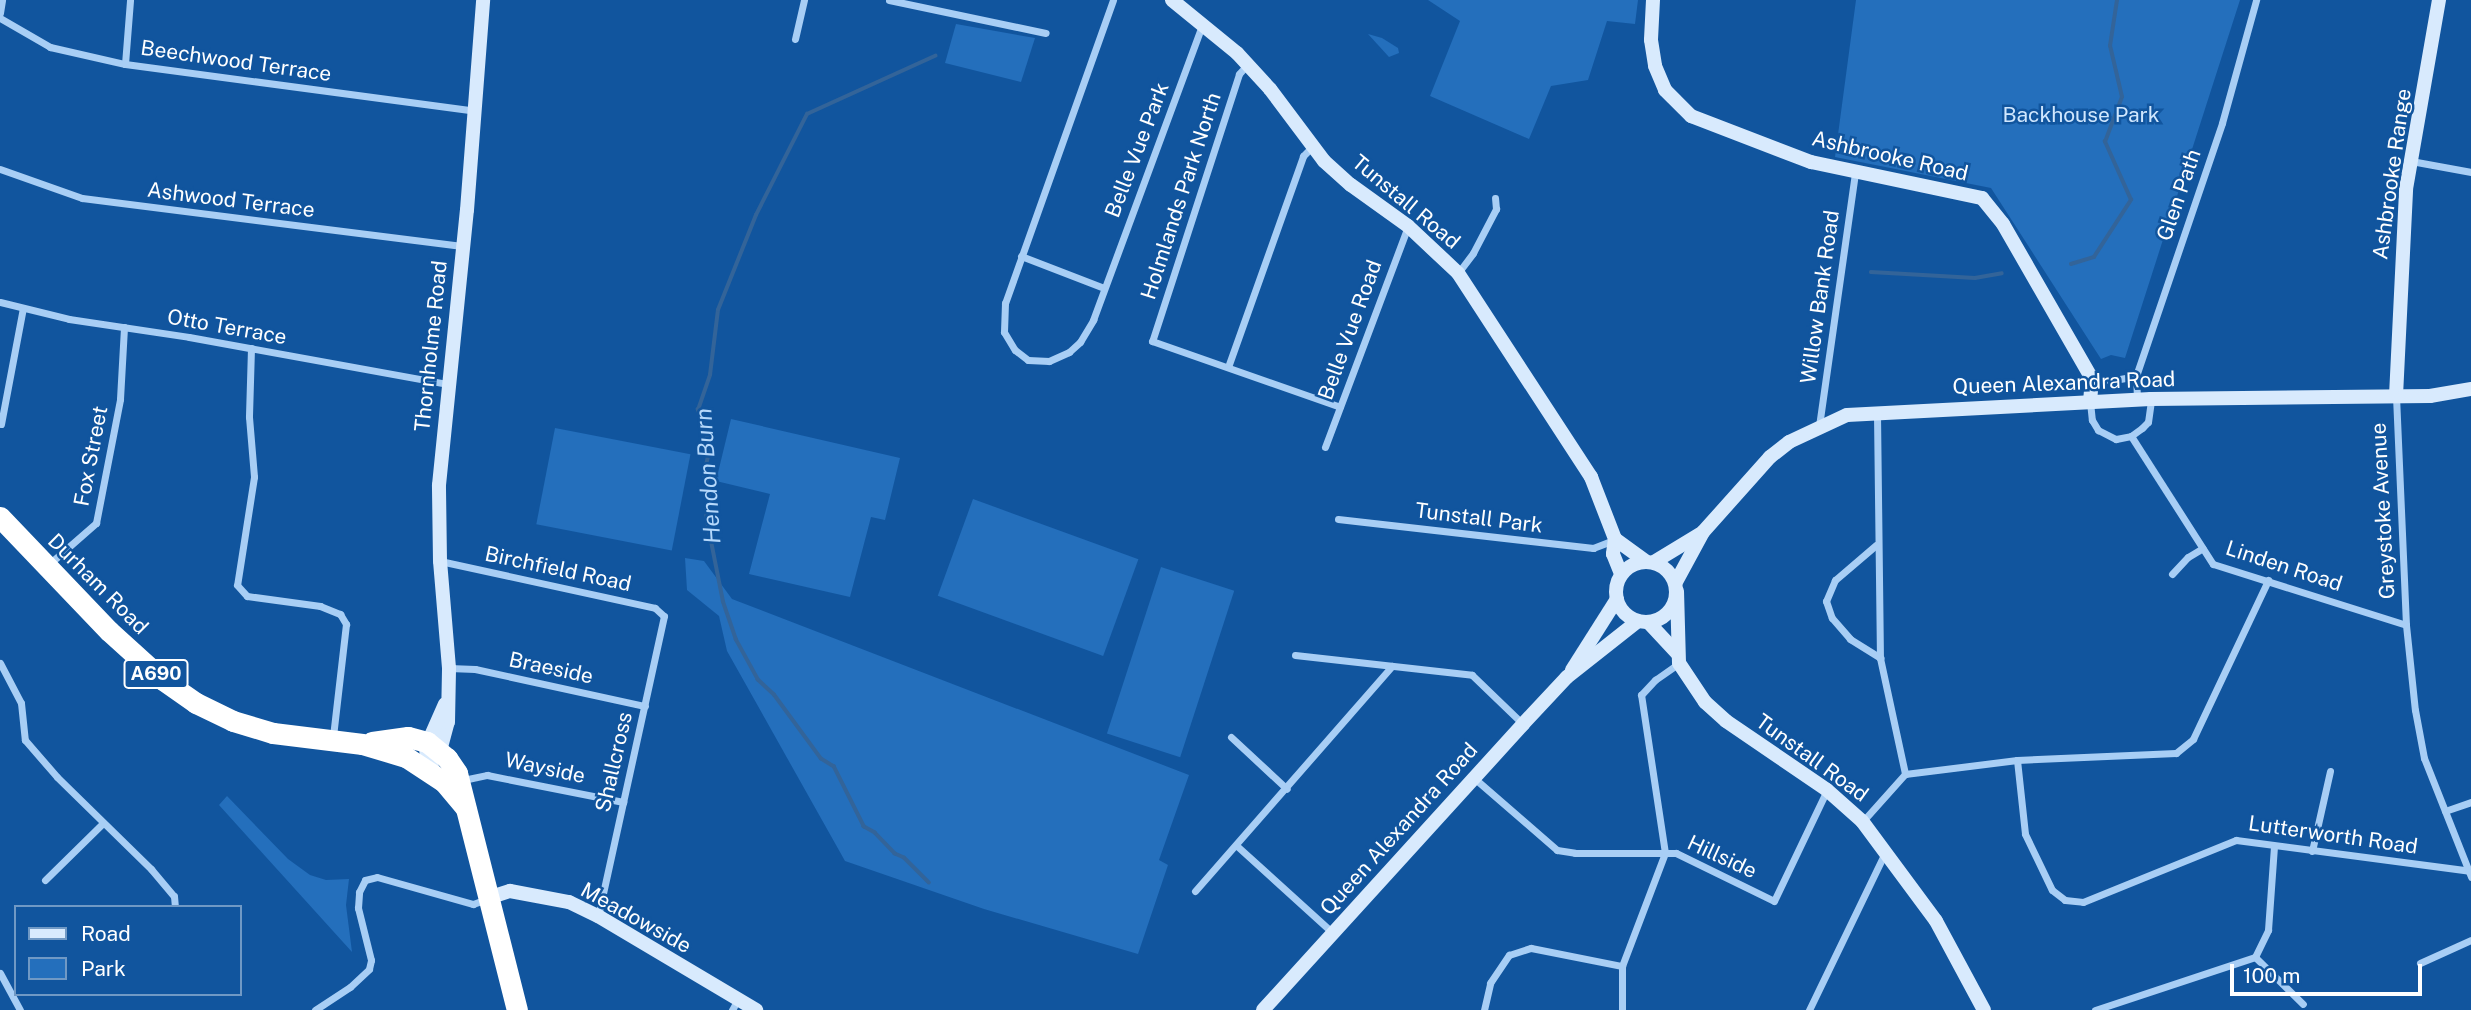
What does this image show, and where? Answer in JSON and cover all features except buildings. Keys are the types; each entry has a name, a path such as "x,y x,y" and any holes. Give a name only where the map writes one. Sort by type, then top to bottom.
{"highway":[{"name":"Durham Road","path":"0,517 45,568 147,666 196,703 252,728 293,737 362,744 406,757 436,776 465,807"},
{"name":"Durham Road","path":"362,744 408,737 434,747 453,765 460,781 517,1010"}],"street":[{"path":"0,15 2,0"},
{"path":"125,64 130,0"},
{"name":"Thornholme Road","path":"434,747 448,696 449,668 440,561 439,485 483,0"},
{"path":"795,40 804,0"},
{"path":"889,0 1046,33"},
{"path":"1021,256 1104,288 1093,320 1080,342 1069,352 1049,361 1028,360 1015,351 1004,332 1004,303 1113,0"},
{"name":"Tunstall Road","path":"1172,0 1248,65 1270,89 1312,147 1351,185 1408,226 1458,273 1591,477 1615,540 1613,554 1621,575"},
{"name":"Ashbrooke Road","path":"1653,0 1651,40 1654,66 1665,90 1682,109 1702,122 1811,162 1982,198 2003,224 2092,379"},
{"name":"Glen Path","path":"2144,400 2136,376 2222,123 2256,0"},
{"name":"Ashbrooke Range","path":"2396,396 2400,268 2411,161 2439,0"},
{"name":"Beechwood Terrace","path":"0,15 50,47 125,64 475,111"},
{"name":"Belle Vue Park","path":"1104,288 1203,24"},
{"name":"Holmlands Park North","path":"1228,367 1152,341 1239,74 1248,65"},
{"path":"1312,147 1303,156 1228,367 1340,407"},
{"path":"2411,161 2471,172"},
{"name":"Ashwood Terrace","path":"0,169 82,198 462,246"},
{"name":"Willow Bank Road","path":"1819,426 1855,173"},
{"path":"1458,273 1473,253 1496,209 1495,198"},
{"name":"Belle Vue Road","path":"1325,447 1408,226"},
{"name":"Otto Terrace","path":"0,302 69,320 251,348 447,384"},
{"path":"1,424 23,308"},
{"name":"Fox Street","path":"45,568 96,523 120,399 124,327"},
{"path":"251,348 249,417 254,477 237,584 247,596 320,606 340,614 346,624 333,741"},
{"path":"2136,376 2115,380 2092,379 2092,420 2098,430 2116,439 2131,436 2148,422 2144,400"},
{"name":"Queen Alexandra Road","path":"1567,677 1644,622 1659,620 1671,610 1676,587 1703,532 1770,457 1788,442 1847,415 2090,401 2430,396 2471,389"},
{"name":"Greystoke Avenue","path":"2396,396 2406,625 2415,710 2424,758 2445,811"},
{"path":"1877,413 1876,545 1880,658 1905,774"},
{"name":"Linden Road","path":"2131,436 2213,564 2406,625"},
{"name":"Tunstall Park","path":"1338,519 1593,548 1615,540"},
{"name":"Queen Alexandra Road","path":"1263,1010 1567,677 1617,599 1616,588 1621,575 1628,568 1649,562 1703,532"},
{"path":"1615,540 1649,562 1663,566 1676,587 1678,658 1641,695 1665,853 1622,966 1622,1010"},
{"path":"1876,545 1835,580 1826,601 1832,618 1850,639 1880,658"},
{"path":"2172,574 2188,557 2203,548"},
{"name":"Birchfield Road","path":"440,561 655,608 664,617"},
{"path":"1862,821 1905,774 2017,760 2176,752 2193,739 2268,580"},
{"path":"1617,599 1621,609 1644,622"},
{"name":"Shallcross","path":"598,916 664,617"},
{"name":"Tunstall Road","path":"1644,622 1678,658 1705,702 1726,721 1827,790 1862,821 1936,921 1984,1010"},
{"path":"1295,655 1472,675 1523,724"},
{"path":"0,663 21,703 25,740 103,823 151,869 174,896 175,905"},
{"path":"1195,891 1392,666"},
{"name":"Braeside","path":"449,668 475,669 645,706"},
{"path":"1231,737 1287,789"},
{"path":"434,747 427,759 436,776"},
{"name":"Lutterworth Road","path":"2017,760 2025,834 2052,890 2064,900 2083,902 2236,840 2470,873"},
{"path":"2312,851 2330,771"},
{"name":"Wayside","path":"460,781 487,775 623,802"},
{"name":"Hillside","path":"1474,778 1557,850 1575,853 1676,853 1774,901 1827,790"},
{"path":"2470,873 2445,811 2471,802"},
{"path":"45,880 103,823"},
{"path":"1237,846 1334,934"},
{"path":"2095,1010 2255,957 2268,930 2274,846"},
{"path":"1808,1010 1886,852"},
{"path":"315,1010 350,987 369,969 371,960 358,908 359,892 365,880 377,877 473,904 488,898"},
{"name":"Meadowside","path":"488,898 510,891 569,902 598,916 735,1005 756,1010"},
{"path":"2420,963 2471,940"},
{"path":"1484,1010 1490,983 1509,954 1531,948 1622,966"},
{"path":"2255,957 2303,1004"},
{"path":"0,973 20,1010"}],"green space":[{"path":"1428,0 1638,0 1635,24 1607,21 1588,80 1551,86 1529,139 1430,96 1460,21"},
{"name":"Backhouse Park","path":"1856,0 2240,0 2125,358 2111,355 2101,359 1991,188 1835,157"},
{"path":"956,24 1035,38 1021,82 945,63"},
{"path":"1368,34 1382,38 1398,48 1399,53 1389,57"},
{"path":"731,419 900,458 885,520 871,517 850,597 749,574 770,494 716,481"},
{"path":"555,428 690,454 672,551 536,524"},
{"path":"973,499 1138,559 1103,656 938,596"},
{"path":"685,558 704,561 732,599 1189,775 1159,860 1168,865 1138,954 984,909 845,861 727,651 719,616 687,590"},
{"path":"1161,567 1234,591 1180,757 1107,733"},
{"path":"227,796 288,859 310,875 326,880 349,879 346,905 352,952 219,805"}],"waterway":[{"name":"Hendon Burn","path":"2071,264 2094,257 2131,200 2105,142 2122,97 2110,46 2117,0"},
{"name":"Hendon Burn","path":"929,883 875,833 864,827 834,767 821,759 774,695 758,680 736,640 723,602 707,521 706,513 711,504 704,474 708,456 707,435 698,410 710,375 718,310 756,215 807,114 935,56"},
{"path":"1871,272 1975,278 2002,273"}]}
